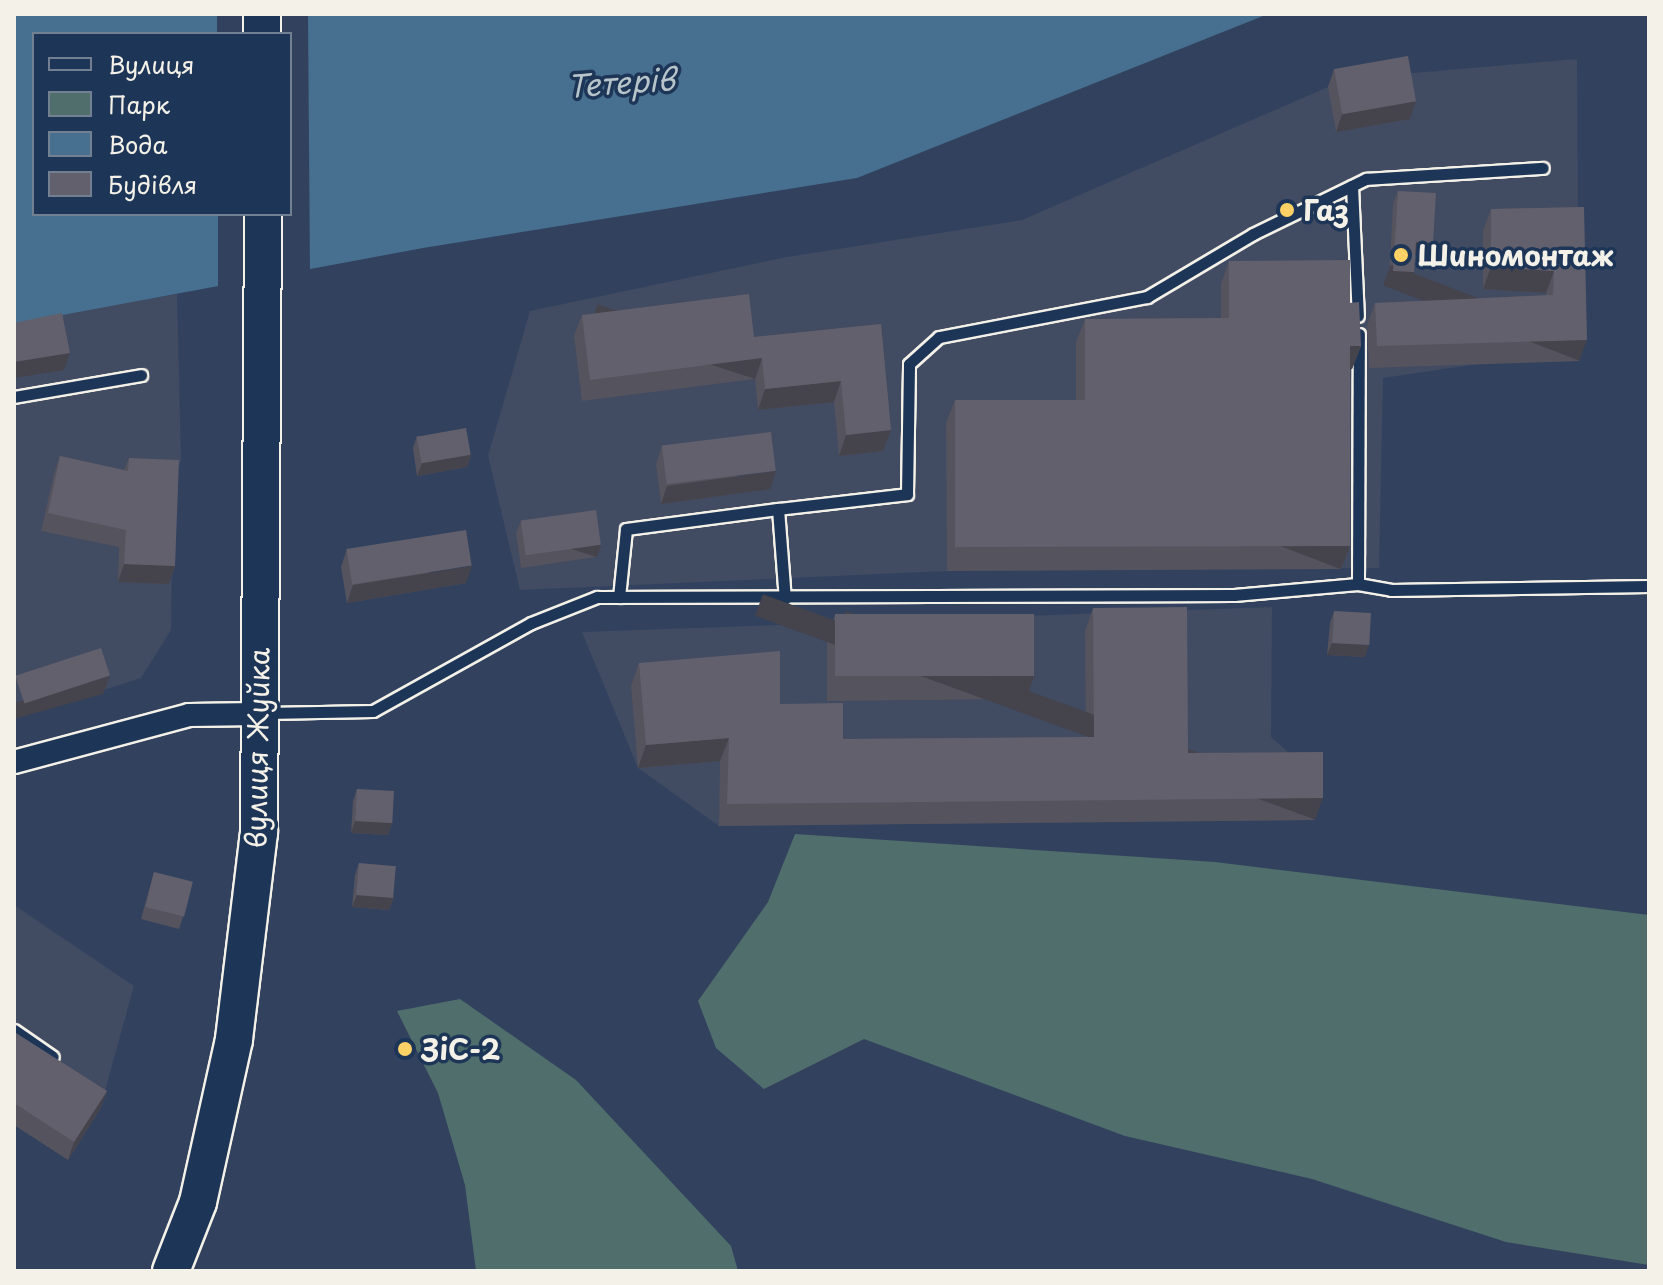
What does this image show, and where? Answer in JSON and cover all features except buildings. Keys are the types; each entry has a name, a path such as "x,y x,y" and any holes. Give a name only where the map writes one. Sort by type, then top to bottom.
{"highway":[{"name":"вулиця Жуйка","path":"171,1271 198,1202 234,1039 259,833 263,216"}],"street":[{"path":"14,762 189,715 258,714"}],"lane":[{"path":"619,597 626,529 907,494 909,364 939,337 1147,297 1253,234 1366,179 1543,168"},
{"path":"1352,186 1361,370 1358,584"},
{"path":"14,397 141,375"},
{"path":"778,509 785,599"},
{"path":"258,714 373,711 531,623 597,597 785,599 1234,595 1358,584 1391,590 1649,586"},
{"path":"14,1030 61,1063"}],"shaded area":[{"path":"1577,59 1579,361 1485,363 1383,378 1379,568 947,571 520,590 488,456 530,311 787,257 1022,220 1328,87 1402,74"},
{"path":"177,294 181,461 173,478 171,630 141,678 14,719 14,321"},
{"path":"1272,607 1271,737 1314,775 1315,820 719,826 638,768 582,632"},
{"path":"14,905 134,986 100,1109 68,1160 14,1123"}],"green space":[{"path":"795,834 1215,862 1649,915 1649,1265 1506,1242 1312,1179 1125,1136 864,1039 764,1089 716,1048 698,1001 768,902"},
{"path":"460,999 576,1080 731,1246 738,1271 476,1271 465,1185 438,1093 397,1011"}],"water":[{"name":"Тетерів","path":"14,14 1268,14 857,178 423,248 14,324"}],"pier":[{"path":"217,14 308,14 310,273 218,290 218,216 292,216 292,32 217,32"}],"place":[{"name":"Газ","path":"1287,210"},
{"name":"Шиномонтаж","path":"1401,255"},
{"name":"ЗіС-2","path":"405,1049"}]}
